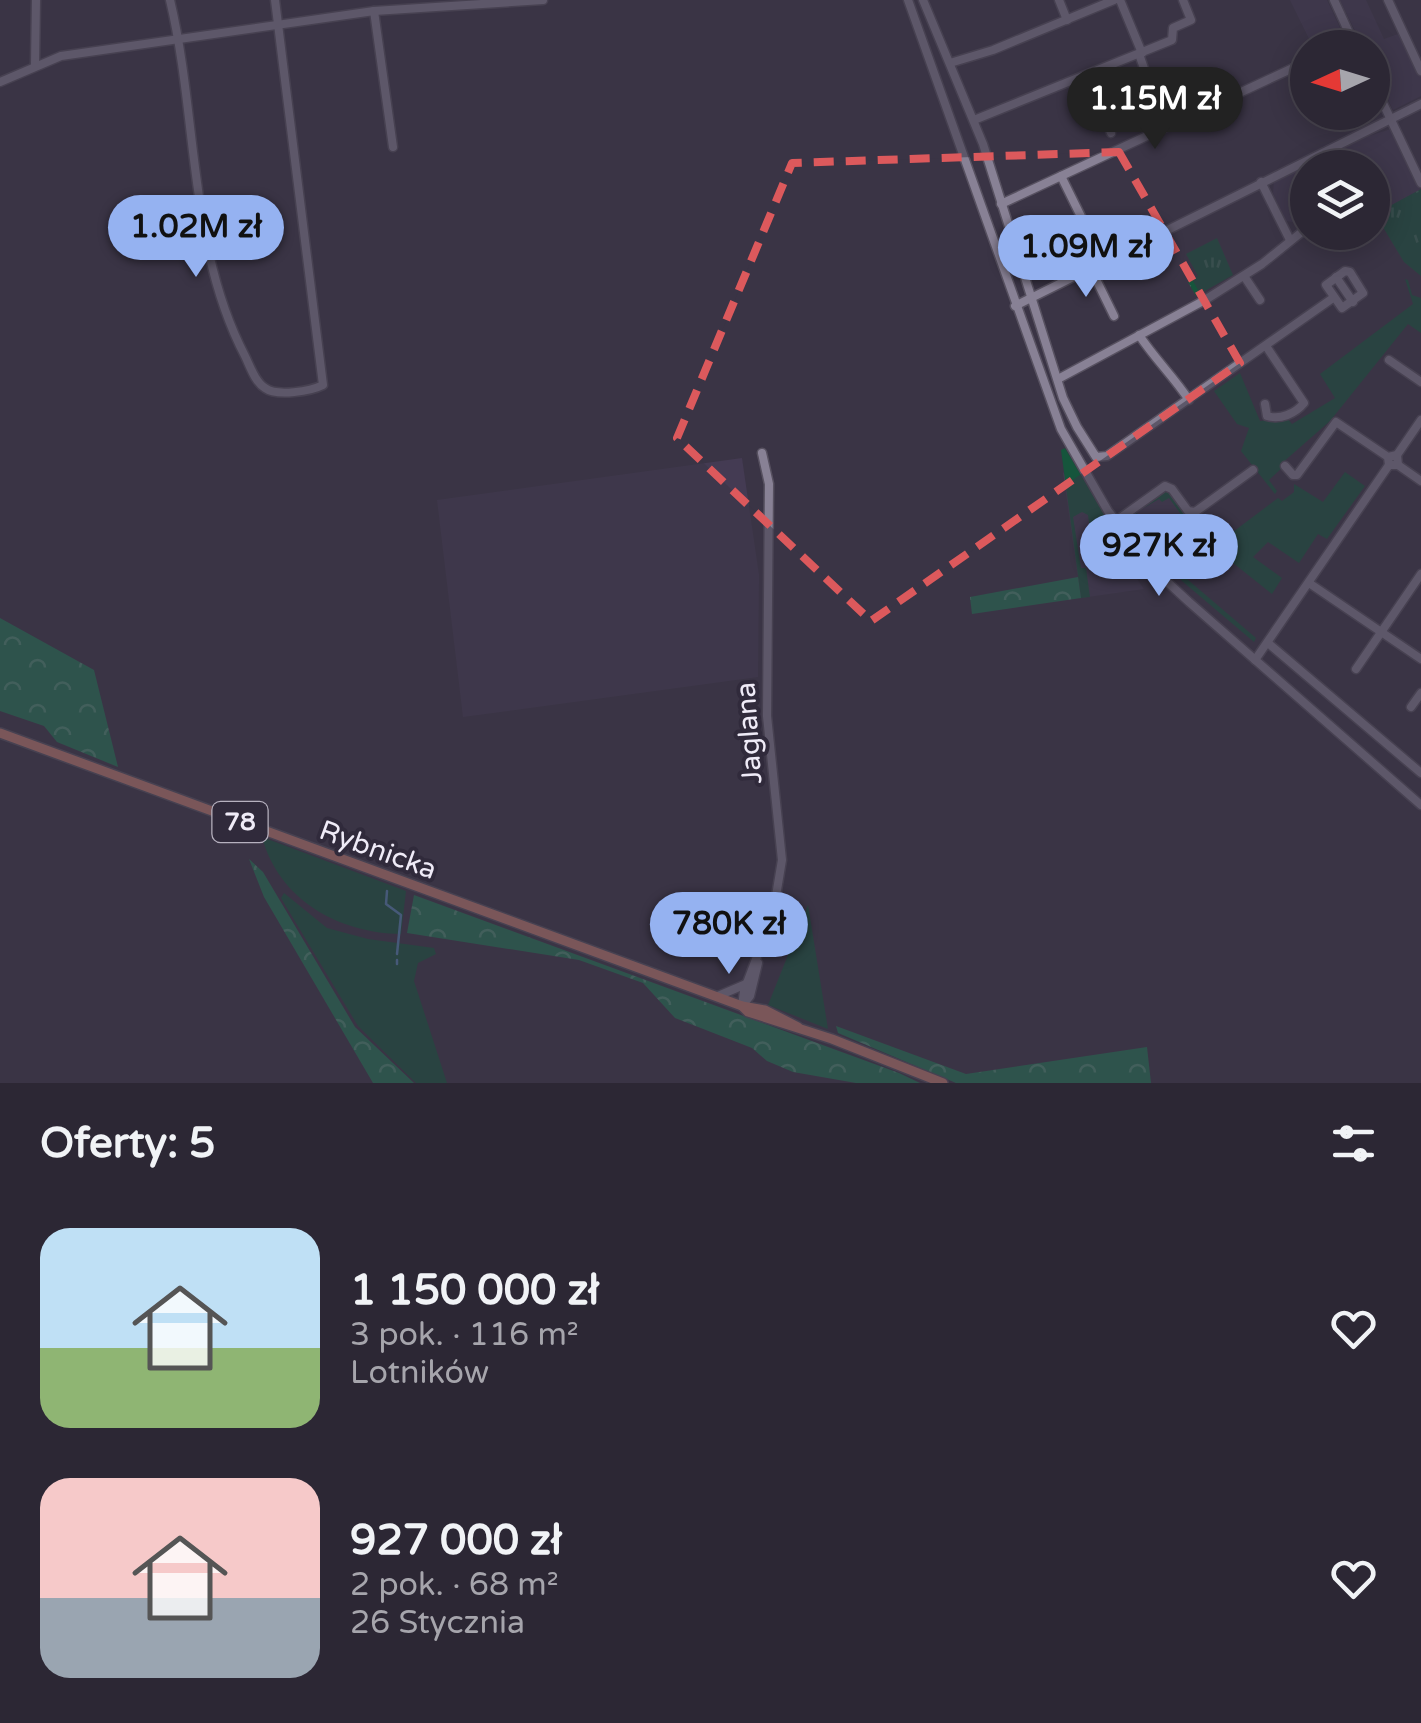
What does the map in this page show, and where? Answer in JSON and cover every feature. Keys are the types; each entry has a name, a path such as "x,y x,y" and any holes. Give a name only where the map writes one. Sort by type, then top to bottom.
{"main road":[{"name":"Rybnicka","path":"0,733 714,996 765,1010 798,1027"},
{"name":"Rybnicka","path":"742,1006 748,1012 798,1027 943,1083"}],"street":[{"path":"34,65 36,0"},
{"path":"170,0 212,266 230,324 260,384 268,391 320,388 323,383 275,0"},
{"path":"0,82 61,56 374,11 543,0"},
{"path":"908,0 1061,430 1090,483 1116,522 1162,576 1421,805"},
{"path":"923,0 974,120 1074,423 1094,456 1101,459 1333,298"},
{"path":"1058,0 1067,20"},
{"path":"950,64 1117,0 1154,98"},
{"path":"974,120 1172,40 1173,28 1191,20 1183,0"},
{"path":"1334,0 1348,30"},
{"path":"1388,0 1421,71"},
{"path":"374,11 393,148"},
{"path":"1001,204 1290,69"},
{"path":"1087,75 1110,133"},
{"path":"1421,104 1390,118 1421,183"},
{"path":"1016,306 1366,130"},
{"path":"1061,176 1103,261"},
{"path":"1058,378 1244,276 1290,240 1260,182"},
{"path":"1090,267 1114,316"},
{"path":"1346,270 1350,272 1363,292 1342,308 1326,285 1336,277 1346,270"},
{"path":"1244,276 1260,300"},
{"path":"1336,277 1353,302"},
{"path":"1139,335 1189,400"},
{"path":"1265,404 1266,416 1270,418 1287,416 1304,403 1266,346"},
{"path":"1389,360 1421,382"},
{"path":"1255,660 1421,420"},
{"path":"1285,466 1293,475 1298,474 1336,422 1421,481"},
{"name":"Jaglana","path":"742,1006 776,899 782,852 766,716 768,502 762,458"},
{"path":"1116,522 1165,486 1172,489 1188,511 1195,512 1254,470"},
{"path":"1356,669 1421,574"},
{"path":"1309,583 1421,658"},
{"path":"1268,643 1421,773"},
{"path":"1411,708 1421,693"},
{"path":"714,996 749,986 765,1010"}],"highlighted area":[{"path":"1119,152 1240,363 871,621 677,438 792,163"}],"shaded area":[{"path":"1290,0 1327,0 1341,30 1305,30"},
{"path":"1340,0 1366,0 1380,30 1355,30"},
{"path":"1401,33 1421,77 1421,96 1393,110 1390,37"},
{"path":"1390,129 1420,190 1390,206 1390,150 1342,150 1356,140"},
{"path":"1290,173 1290,222 1286,221 1273,193 1274,181"},
{"path":"742,458 759,575 758,677 463,717 437,500"},
{"path":"1063,472 1115,547 1144,589 1081,598"},
{"path":"1168,490 1211,549 1180,572 1136,512"}],"green space":[{"path":"1421,189 1421,276 1404,262 1390,239 1390,206"},
{"path":"1217,238 1233,275 1196,296 1188,282 1198,276 1186,254"},
{"path":"1405,279 1412,295 1421,298 1421,333 1408,324 1330,421 1281,464 1283,467 1269,480 1277,491 1275,494 1241,451 1249,428 1237,424 1214,391 1240,373 1260,421 1287,418 1292,424 1335,398 1320,374 1413,304"},
{"path":"1065,448 1118,532 1110,541 1102,540 1101,535 1091,537 1088,515 1082,512 1073,517 1090,597 1081,598 1061,450"},
{"path":"1345,472 1365,486 1327,539 1318,534 1299,563 1268,542 1253,557 1282,578 1272,594 1213,547 1278,498 1282,501 1294,492 1294,484 1323,502"},
{"path":"1168,490 1211,549 1180,573 1256,638 1254,642 1182,581 1125,519 1134,512 1138,514 1167,554 1187,540 1191,545 1198,538 1169,498 1142,509"},
{"path":"1078,577 1081,598 972,614 970,597"},
{"path":"0,618 94,670 118,767 57,742 44,726 0,711"},
{"path":"262,837 406,891 401,934 355,927 314,909 282,879"},
{"path":"249,859 263,872 355,1027 414,1083 373,1083 264,897"},
{"path":"284,893 327,928 368,939 434,948 436,954 418,963 414,981 447,1083 416,1083 358,1026 281,898"},
{"path":"414,895 920,1083 856,1083 793,1072 767,1061 752,1048 675,1018 643,983 579,960 407,933"},
{"path":"808,905 828,1029 768,1005"},
{"path":"836,1026 966,1074 1147,1047 1151,1083 956,1083 838,1033"}],"waterway":[{"path":"387,891 386,904 401,915 397,954"}]}
